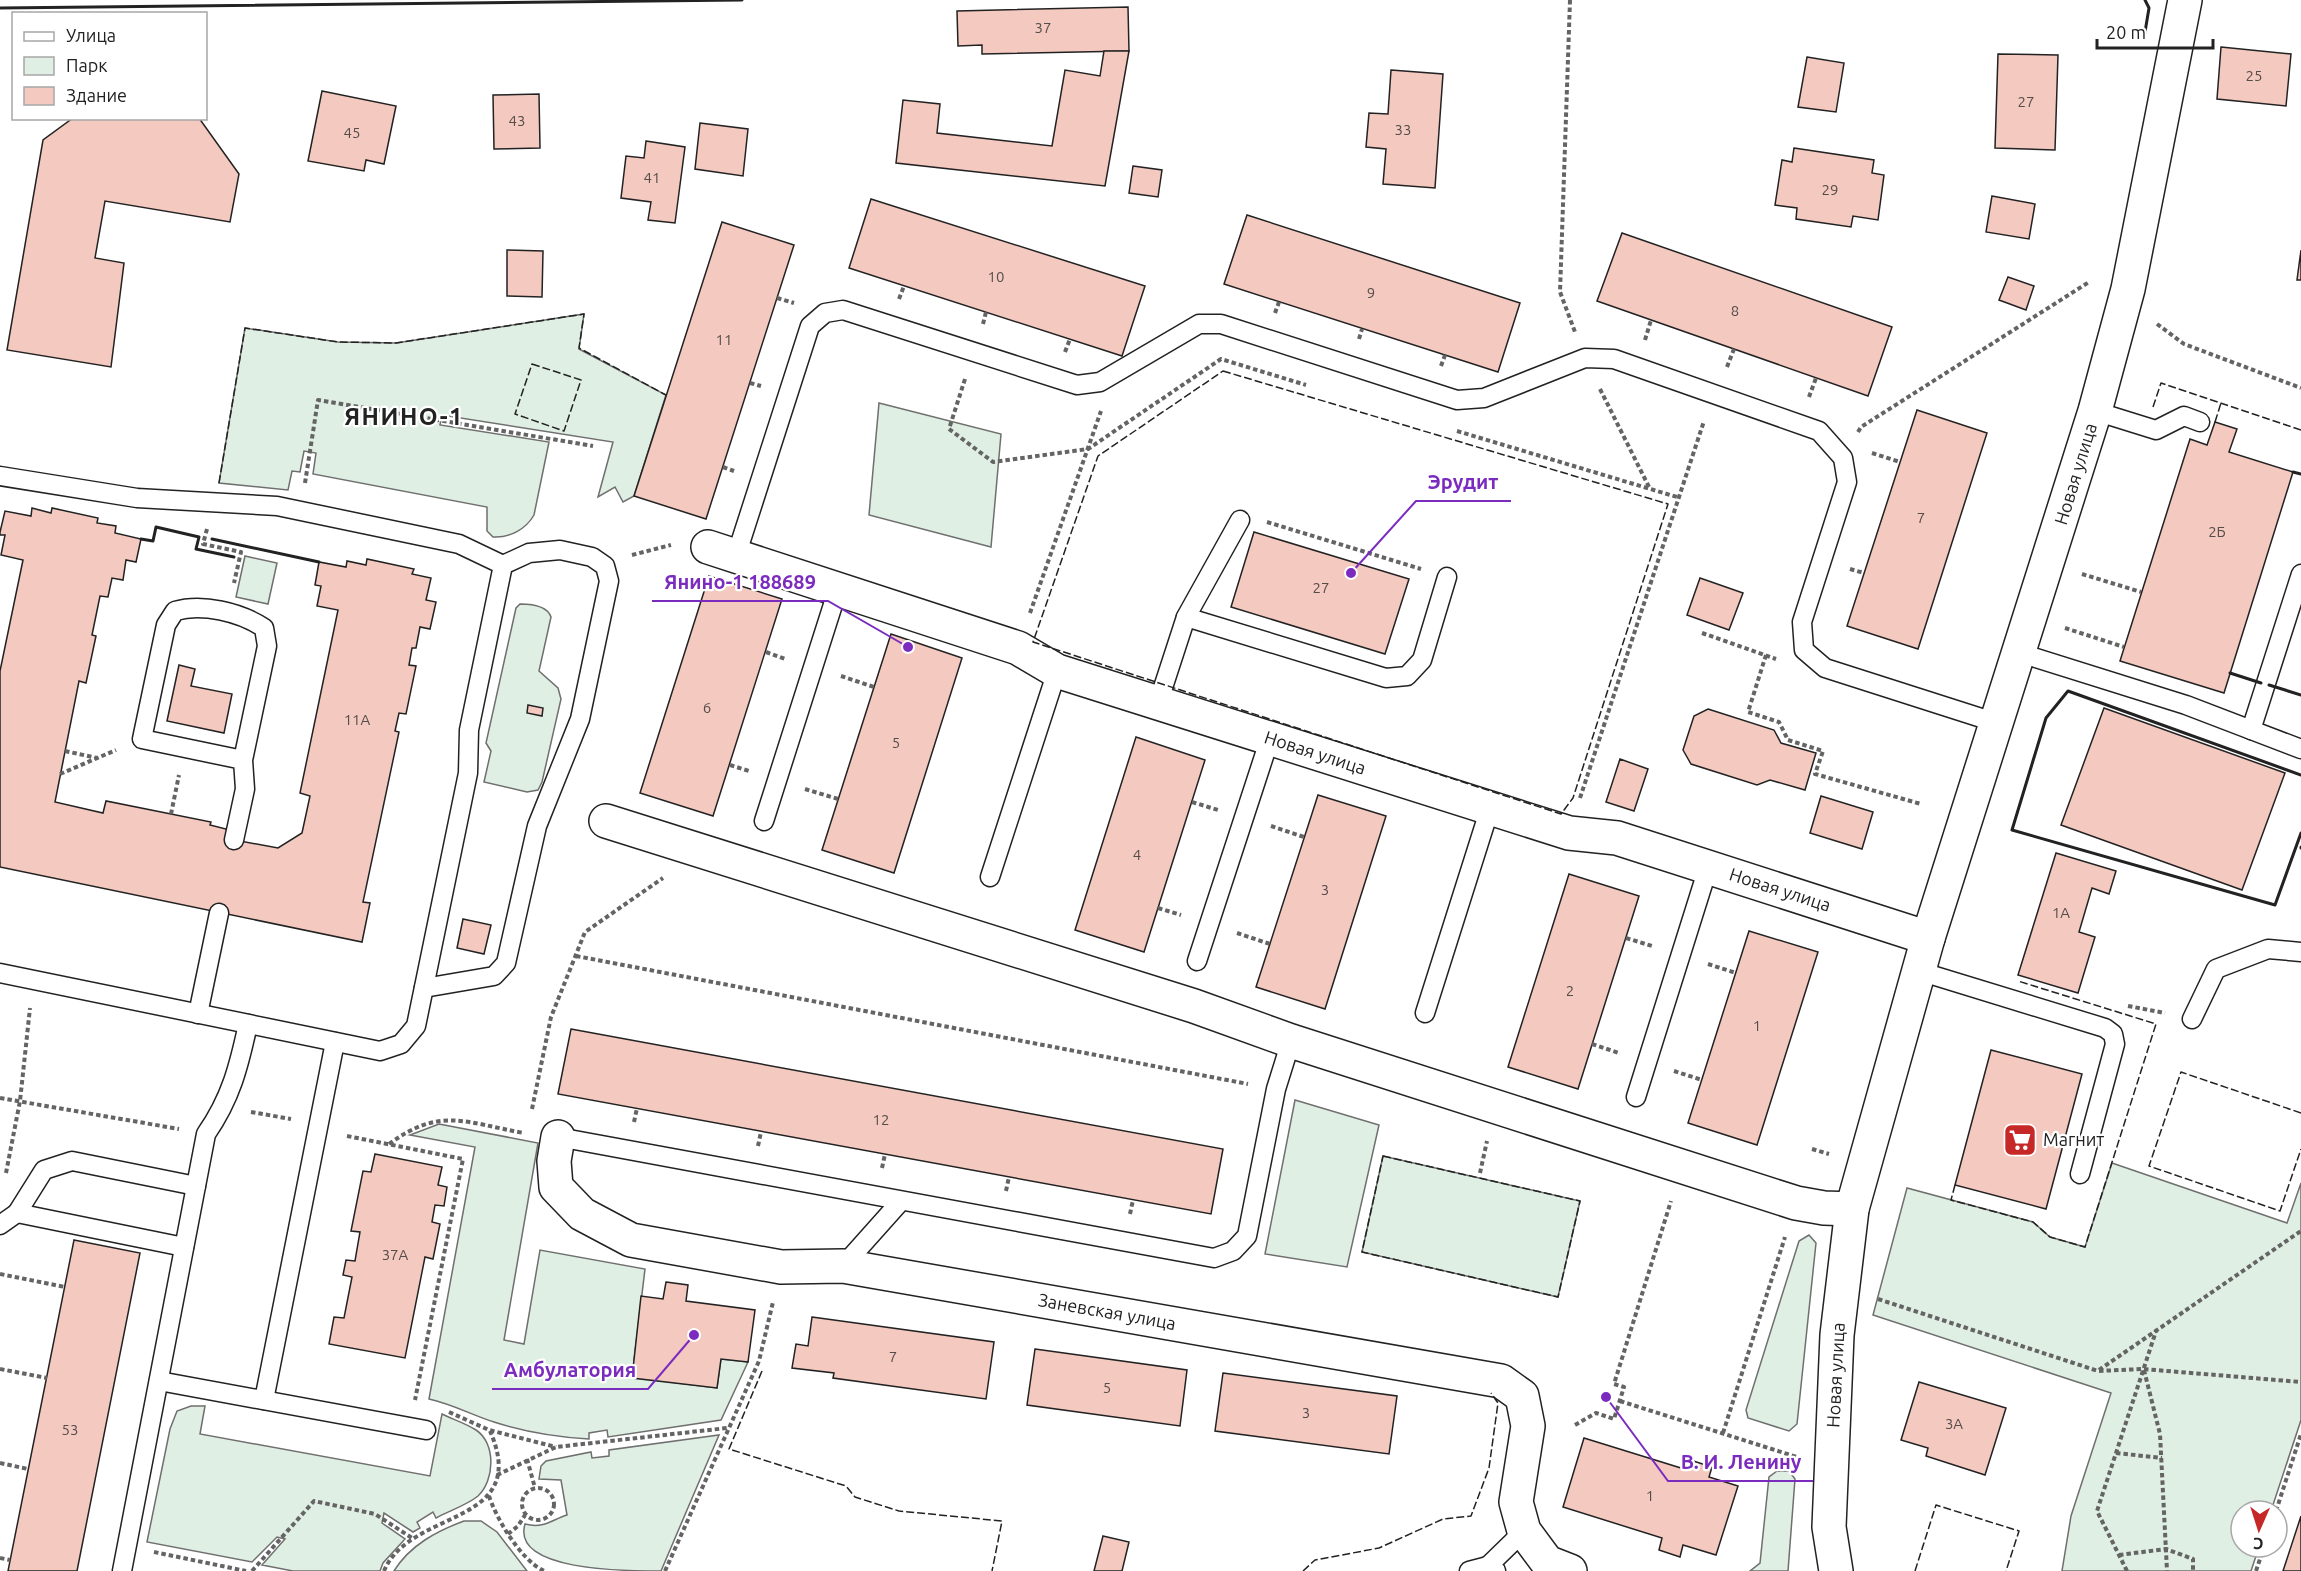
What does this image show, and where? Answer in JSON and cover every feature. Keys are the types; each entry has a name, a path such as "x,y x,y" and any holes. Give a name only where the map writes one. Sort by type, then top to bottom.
{"street":[{"name":"Новая улица","path":"1836,1571 1829,1527 1837,1335 1852,1209 1928,938 2095,411 2128,289 2185,0"},
{"name":"Новая улица","path":"722,552 1018,648 1057,671 1569,833 1617,838 1928,938"},
{"path":"606,821 1194,1006 1291,1041 1796,1203 1824,1208 1852,1209"},
{"name":"Заневская улица","path":"558,1137 554,1161 556,1187 582,1214 631,1240 781,1268 843,1266 1501,1381 1522,1396 1528,1426 1516,1502 1524,1531 1547,1562 1570,1571"}],"lane":[{"path":"722,552 810,326 825,314 843,310 1077,385 1100,382 1199,324 1221,324 1457,400 1484,399 1585,358 1614,359 1819,431 1843,458 1847,482 1802,622 1804,651 1825,668 1997,723"},
{"path":"2095,411 2156,430 2184,416 2200,422"},
{"path":"0,476 136,498 277,506 459,544 503,565"},
{"path":"1158,703 1186,617 1240,520"},
{"path":"424,988 494,976 506,963 537,826 580,719 609,581 605,566 592,556 560,550 529,553 503,565"},
{"path":"0,973 380,1051 401,1044 416,1026 468,773 469,730 503,565"},
{"path":"2251,730 2301,574"},
{"path":"1186,617 1386,678 1407,676 1422,660 1447,577"},
{"path":"765,821 838,590"},
{"path":"234,840 245,789 243,760 267,646 264,628 249,618 192,606 175,611 166,625 142,739 243,760"},
{"path":"2020,653 2186,705 2301,749"},
{"path":"990,877 1057,671"},
{"path":"1197,961 1270,738"},
{"path":"1425,1013 1490,808"},
{"path":"1636,1097 1708,868"},
{"path":"198,1014 219,913"},
{"path":"2192,1019 2216,969 2268,950 2301,952"},
{"path":"1919,971 2105,1028 2113,1034 2115,1044 2080,1174"},
{"path":"122,1571 206,1134 224,1108 240,1064 248,1024"},
{"path":"558,1137 1214,1258 1233,1251 1247,1236 1276,1089 1291,1041"},
{"path":"264,1400 335,1042"},
{"path":"0,1225 18,1213 44,1170 72,1161 196,1186"},
{"path":"843,1266 901,1201"},
{"path":"18,1213 184,1246"},
{"path":"159,1381 418,1429"},
{"path":"1469,1571 1492,1568 1524,1531"}],"path":[{"path":"1569,0 1560,292 1585,358 1650,489"},
{"path":"1855,437 1861,427 2089,282"},
{"path":"2128,289 2154,321 2184,344 2301,388"},
{"path":"974,352 949,429 993,462 1088,449 1221,359 1311,387"},
{"path":"1018,648 1102,406 1100,382"},
{"path":"1569,833 1677,497 1714,394"},
{"path":"300,511 318,400 593,446"},
{"path":"1446,428 1677,497"},
{"path":"1240,520 1253,517 1447,577"},
{"path":"206,535 203,544 241,552"},
{"path":"605,566 636,554 696,539 722,552"},
{"path":"2078,573 2141,592"},
{"path":"2060,627 2124,647"},
{"path":"1702,633 1782,661 1804,651"},
{"path":"1766,655 1748,712 1779,722 1788,740 1822,751 1815,774 1922,804"},
{"path":"60,774 142,739"},
{"path":"171,814 185,748"},
{"path":"65,751 98,758"},
{"path":"532,1110 551,1017 585,932 702,851"},
{"path":"576,956 1276,1089"},
{"path":"6,1175 20,1101 31,1006"},
{"path":"0,1098 206,1134"},
{"path":"224,1108 303,1121 337,1134 463,1159 418,1429"},
{"path":"388,1144 408,1130 443,1119 558,1137"},
{"path":"1575,1425 1596,1413 1614,1419 1624,1388 1614,1384 1682,1166"},
{"path":"1723,1433 1796,1203"},
{"path":"2098,1371 2301,1231"},
{"path":"665,1571 759,1361 781,1268"},
{"path":"0,1274 65,1287"},
{"path":"1843,1288 2098,1371 2143,1369 2301,1382"},
{"path":"2127,1571 2097,1511 2156,1331"},
{"path":"0,1369 46,1378"},
{"path":"2143,1369 2160,1434 2167,1571"},
{"path":"1620,1401 1832,1468"},
{"path":"497,1475 527,1459 556,1448 728,1428"},
{"path":"384,1571 412,1538 472,1510 489,1496 497,1475 498,1451 489,1430"},
{"path":"2280,1499 2301,1434"},
{"path":"2116,1453 2162,1458"},
{"path":"527,1459 535,1488"},
{"path":"0,1463 28,1469"},
{"path":"535,1488 544,1488 555,1501 554,1510 549,1517 541,1521 532,1520 525,1515 521,1507 522,1499 527,1491 535,1488"},
{"path":"489,1496 495,1516 508,1534 537,1568 544,1571"},
{"path":"252,1571 314,1501 375,1514 412,1538"},
{"path":"508,1534 518,1526 525,1515"},
{"path":"127,1547 246,1571"},
{"path":"2119,1555 2166,1549 2193,1559 2193,1571"},
{"path":"0,1558 10,1560"}],"green space":[{"path":"584,314 579,349 666,395 634,496 623,502 615,487 598,497 613,442 442,415 440,425 549,442 534,515 522,528 505,536 493,537 487,531 487,507 313,474 316,453 304,451 300,472 292,471 288,490 219,483 245,328 338,342 396,343"},
{"path":"879,403 1001,434 991,547 869,515"},
{"path":"245,556 277,563 268,604 236,597"},
{"path":"520,604 542,608 551,617 539,671 558,688 561,699 542,782 538,790 527,792 484,782 491,751 486,743 516,608"},
{"path":"1295,1100 1379,1125 1347,1267 1265,1254"},
{"path":"439,1124 538,1143 504,1340 524,1344 540,1250 645,1269 632,1377 717,1388 721,1359 748,1362 721,1420 608,1437 607,1430 589,1433 589,1439 517,1429 429,1399 475,1147 410,1135"},
{"path":"1383,1156 1580,1201 1558,1297 1362,1252"},
{"path":"2112,1163 2287,1223 2301,1183 2301,1420 2275,1499 2229,1499 2229,1559 2255,1559 2251,1571 2062,1571 2071,1516 2111,1393 1873,1315 1907,1188 2033,1222 2050,1237 2085,1247"},
{"path":"1809,1235 1816,1243 1797,1424 1789,1431 1748,1418 1746,1410 1799,1241"},
{"path":"191,1406 205,1406 200,1434 430,1476 442,1414 476,1430 483,1436 490,1452 488,1481 478,1496 436,1518 433,1512 417,1522 420,1528 413,1532 384,1513 382,1523 405,1539 383,1563 380,1571 293,1571 262,1565 285,1539 277,1537 252,1562 147,1542 170,1429 177,1411"},
{"path":"719,1435 661,1571 598,1569 552,1560 535,1551 525,1540 525,1524 542,1525 567,1515 561,1480 539,1479 541,1466 546,1461 591,1452 592,1458 609,1456 609,1450"},
{"path":"1777,1471 1789,1471 1795,1479 1788,1571 1750,1571 1760,1563 1769,1477"},
{"path":"464,1521 481,1521 497,1532 527,1571 394,1571 416,1546 444,1529"}],"building":[{"path":"1128,7 1129,51 982,54 982,45 958,46 957,11"},
{"path":"2221,47 2291,54 2286,106 2217,99"},
{"path":"1104,51 1129,51 1105,186 896,163 903,100 940,104 937,133 1052,146 1065,70 1100,76"},
{"path":"1998,54 2058,55 2055,150 1995,148"},
{"path":"1807,57 1844,63 1836,112 1798,107"},
{"path":"1391,70 1443,74 1435,188 1383,184 1386,149 1366,147 1369,113 1388,114"},
{"path":"322,91 396,106 384,164 366,160 364,171 308,161"},
{"path":"539,94 540,148 494,149 493,95"},
{"path":"70,120 200,120 239,174 230,222 105,201 95,258 124,263 111,367 7,350 43,140"},
{"path":"700,123 748,129 743,176 695,169"},
{"path":"646,141 685,147 675,223 648,220 651,202 621,198 626,156 644,158"},
{"path":"1794,148 1874,160 1872,173 1884,175 1878,220 1853,216 1851,227 1796,219 1797,208 1775,205 1782,160 1792,162"},
{"path":"1133,166 1162,170 1158,197 1129,193"},
{"path":"1992,196 2035,204 2029,239 1986,232"},
{"path":"871,199 1145,286 1122,356 849,268"},
{"path":"1247,215 1520,303 1498,372 1224,284"},
{"path":"722,222 794,245 706,519 634,496"},
{"path":"1622,233 1892,327 1868,396 1597,301"},
{"path":"507,250 543,251 542,297 507,296"},
{"path":"2301,250 2301,280 2297,280"},
{"path":"2008,277 2034,286 2026,310 1999,300"},
{"path":"1917,410 1987,433 1918,649 1847,626"},
{"path":"2215,422 2237,429 2229,452 2293,472 2224,693 2120,661 2190,439 2207,445"},
{"path":"32,508 51,513 52,508 98,518 97,523 116,526 115,533 141,539 136,562 126,560 123,580 112,578 108,597 100,596 92,635 96,636 86,683 79,681 55,802 103,813 106,801 211,822 210,825 230,830 229,839 278,848 302,833 310,796 300,793 338,610 317,606 321,586 315,585 319,562 346,567 347,561 366,565 367,559 414,569 412,574 431,578 426,600 436,602 430,629 420,627 416,648 412,648 409,665 416,666 406,714 399,713 395,731 399,732 363,902 370,903 362,942 0,867 0,671 23,560 1,555 5,535 0,535 0,532 5,511 31,516"},
{"path":"1254,532 1409,579 1385,654 1231,607"},
{"path":"709,576 782,599 713,816 640,793"},
{"path":"1700,578 1743,593 1729,630 1687,615"},
{"path":"891,634 962,658 894,873 822,850"},
{"path":"179,665 195,669 191,686 232,694 224,733 167,721"},
{"path":"528,705 543,708 542,716 527,713"},
{"path":"2104,708 2285,773 2242,890 2061,825"},
{"path":"1708,709 1774,730 1781,743 1816,753 1805,790 1770,780 1757,785 1691,764 1683,750 1694,716"},
{"path":"1136,737 1205,760 1144,952 1075,930"},
{"path":"1620,759 1648,769 1634,811 1606,802"},
{"path":"1318,795 1386,816 1325,1009 1256,987"},
{"path":"1821,796 1873,812 1862,849 1810,833"},
{"path":"2056,853 2116,871 2109,894 2092,888 2079,932 2095,937 2078,993 2018,975"},
{"path":"1569,874 1639,896 1578,1089 1508,1067"},
{"path":"463,919 491,925 484,954 457,948"},
{"path":"1749,931 1818,952 1757,1145 1688,1123"},
{"path":"571,1029 1223,1149 1211,1214 558,1094"},
{"path":"1991,1050 2082,1074 2046,1209 1955,1185"},
{"path":"375,1154 442,1167 438,1185 447,1187 444,1206 435,1205 432,1222 440,1224 433,1259 425,1257 405,1358 329,1344 334,1317 344,1318 352,1277 343,1275 346,1260 355,1261 360,1232 351,1231 363,1171 371,1172"},
{"path":"74,1240 140,1253 77,1571 8,1571"},
{"path":"666,1282 688,1285 686,1301 755,1310 748,1362 721,1359 717,1388 632,1378 641,1296 663,1299"},
{"path":"812,1317 994,1342 986,1399 833,1378 834,1373 792,1368 796,1344 808,1346"},
{"path":"1035,1349 1187,1370 1180,1426 1027,1405"},
{"path":"1223,1373 1397,1396 1389,1454 1215,1431"},
{"path":"1919,1382 2006,1408 1985,1475 1926,1456 1928,1448 1901,1440"},
{"path":"1584,1438 1681,1468 1684,1458 1712,1467 1709,1477 1738,1486 1716,1555 1683,1545 1680,1557 1659,1550 1662,1538 1563,1507"},
{"path":"2301,1516 2301,1571 2283,1571 2287,1559 2289,1559"},
{"path":"1103,1536 1129,1542 1122,1571 1094,1571"}],"fence":[{"path":"219,483 245,328 338,342 396,343 584,314 579,348 666,395"},
{"path":"532,364 581,380 564,431 515,414 532,364"},
{"path":"1223,371 1668,504 1573,798 1561,814 1033,642 1098,456 1223,371"},
{"path":"2153,407 2161,383 2301,430"},
{"path":"2215,422 2221,403"},
{"path":"1955,1185 1951,1200 2033,1222 2050,1237 2085,1247 2156,1024 2018,981"},
{"path":"2301,1113 2181,1072 2149,1166 2280,1211 2301,1149"},
{"path":"1383,1156 1580,1201 1558,1297 1362,1252 1383,1156"},
{"path":"762,1371 729,1449 846,1486 855,1497 899,1511 1002,1521 992,1571"},
{"path":"1303,1571 1315,1560 1379,1548 1443,1519 1471,1516 1489,1468 1498,1403 1491,1393"},
{"path":"1915,1571 1936,1505 2019,1531 2006,1571"}],"wall":[{"path":"0,8 742,0"},
{"path":"2144,38 2149,8 2145,0"},
{"path":"2293,472 2301,474"},
{"path":"141,539 153,541 156,527 199,537 196,549 234,557"},
{"path":"212,539 319,562"},
{"path":"2230,673 2261,683"},
{"path":"2269,685 2301,695"},
{"path":"2301,775 2068,691 2046,718 2012,830 2275,905 2301,833"}],"place":[{"name":"Эрудит","path":"1351,573"},
{"name":"Янино-1 188689","path":"908,647"},
{"name":"Магнит","path":"2020,1140"},
{"name":"Амбулатория","path":"694,1335"},
{"name":"В. И. Ленину","path":"1606,1397"}],"district":[{"name":"ЯНИНО-1","path":"404,417"}]}
